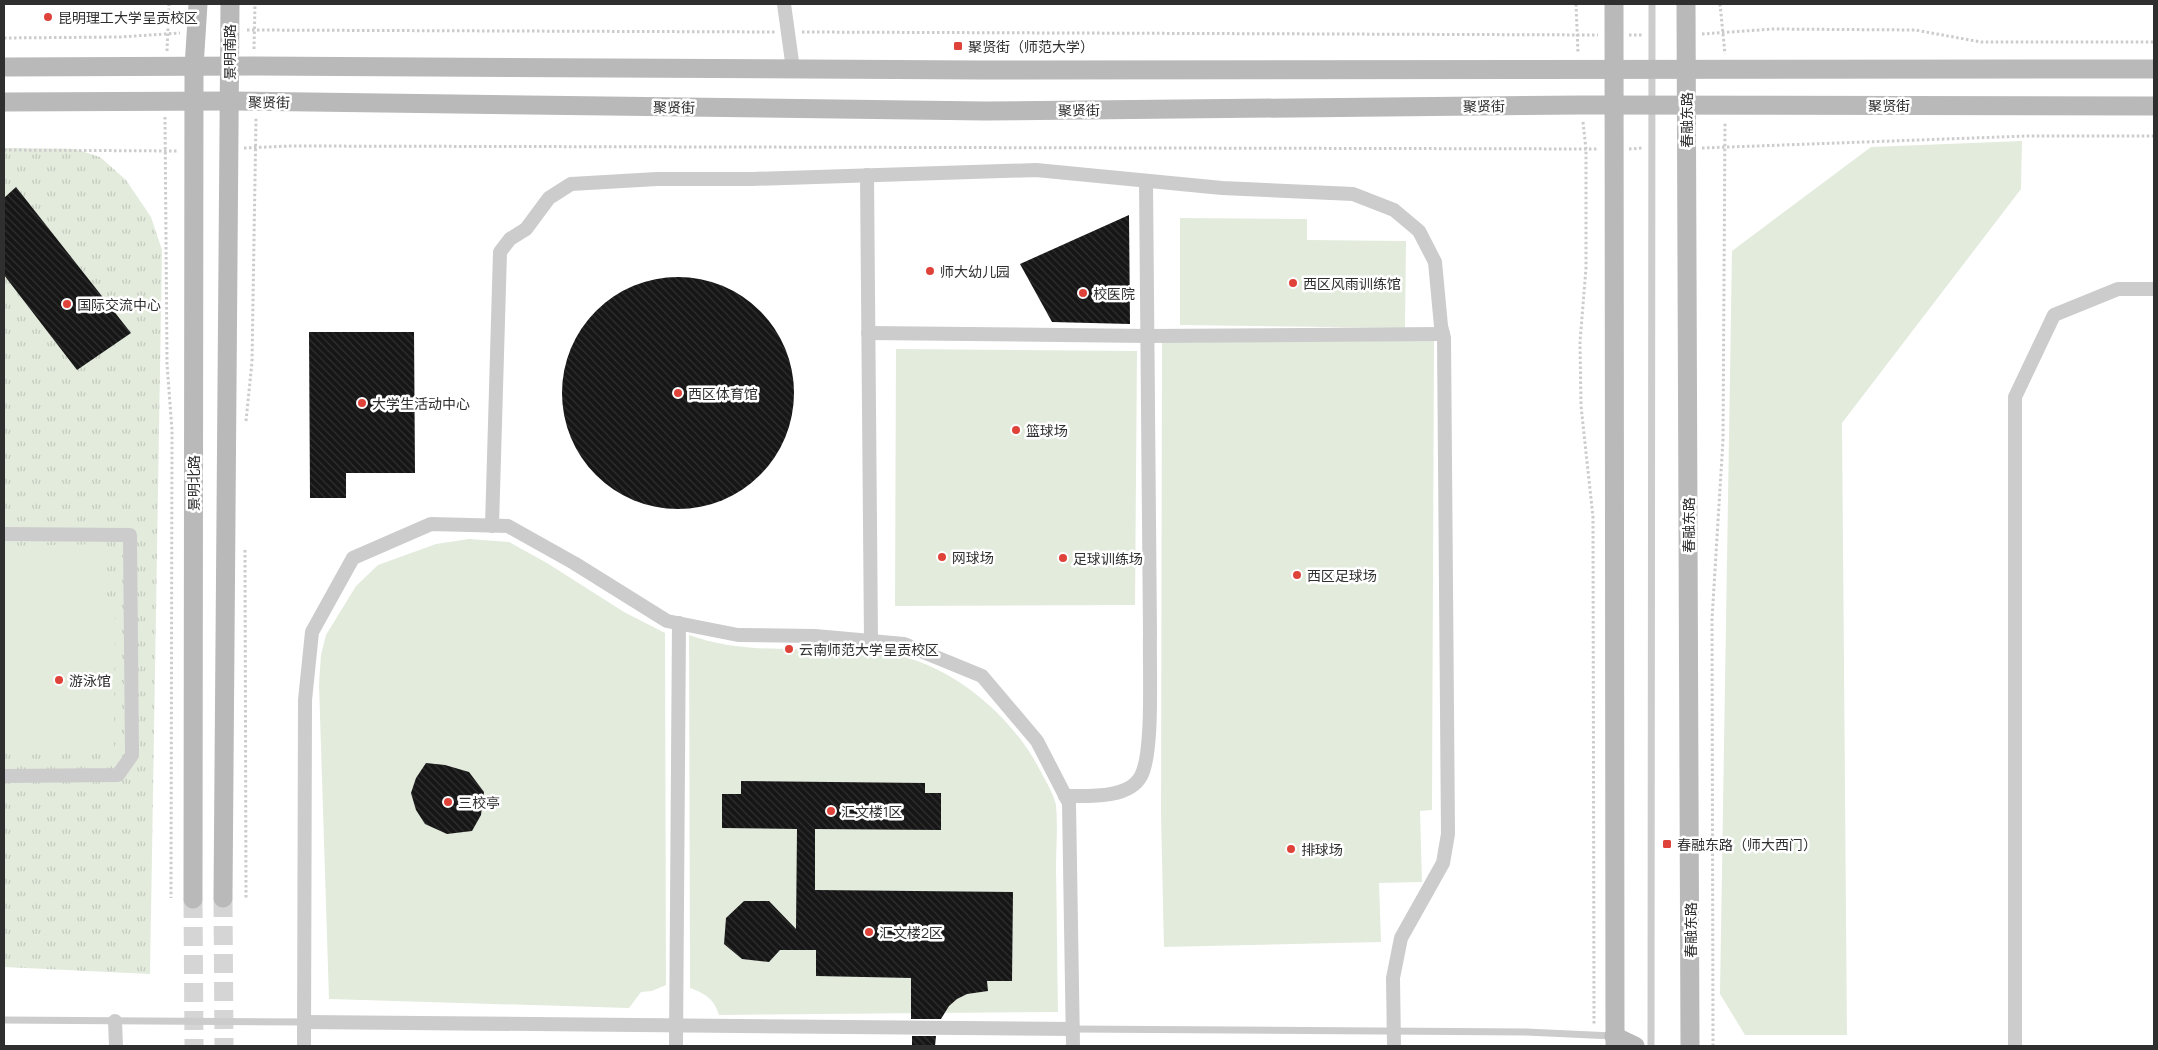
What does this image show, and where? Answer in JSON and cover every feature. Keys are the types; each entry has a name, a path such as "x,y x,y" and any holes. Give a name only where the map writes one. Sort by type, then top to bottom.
{"main road":[{"path":"194,67 198,4"},
{"name":"景明南路","path":"229,101 230,4"},
{"path":"1614,4 1614,1041 1635,1046"},
{"name":"春融东路","path":"1686,4 1690,1046"},
{"path":"4,67 2154,69"},
{"name":"景明北路","path":"193,899 194,67"},
{"path":"223,898 229,101"},
{"name":"聚贤街","path":"4,102 229,101 986,111 1582,105 2154,106"}],"street":[{"path":"784,4 793,69"},
{"path":"492,526 500,252 510,239 526,229 549,198 571,184 657,179 867,176 1036,170 1242,189 1353,194 1394,210 1419,231 1435,262 1443,334 1448,834 1443,863 1400,938 1393,978 1394,1046"},
{"path":"867,176 871,641"},
{"path":"1065,796 1105,796 1135,786 1142,776 1147,762 1150,676 1146,181"},
{"path":"2014,1046 2015,397 2054,315 2118,289 2154,289"},
{"path":"868,333 1148,336 1443,334"},
{"path":"304,1046 305,700 312,632 353,558 431,524 508,526 667,621 738,635 815,636 904,644 982,676 1038,741 1069,803 1073,1046"},
{"path":"4,534 130,535 132,755 118,775 4,776"},
{"path":"676,1046 679,623"},
{"path":"115,1020 116,1046"},
{"path":"304,1022 1073,1029"}],"lane":[{"path":"1651,1046 1652,4"},
{"path":"4,1020 304,1022"},
{"path":"1073,1029 1526,1032 1594,1035 1614,1041"}],"path":[{"path":"167,67 169,4"},
{"path":"255,4 255,66"},
{"path":"1576,4 1579,68"},
{"path":"1720,4 1726,69"},
{"path":"1686,34 1724,34 1773,29 1915,30 1981,42 2154,42"},
{"path":"229,31 1652,34"},
{"path":"4,38 120,37 197,32"},
{"path":"165,101 167,364 172,430 171,898"},
{"path":"244,430 252,362 257,147 256,102"},
{"path":"1582,105 1586,149 1586,268 1580,351 1581,406 1593,518 1594,1035"},
{"path":"1713,1046 1712,619 1723,440 1726,105"},
{"path":"1686,148 2028,136 2154,136"},
{"path":"230,148 300,146 1653,148"},
{"path":"4,150 165,152 194,150"},
{"path":"245,540 246,899"}],"green space":[{"path":"2022,141 2021,189 1842,423 1847,1035 1745,1035 1720,994 1732,251 1871,147"},
{"path":"4,148 75,149 100,157 126,180 151,217 162,250 150,974 4,967"},
{"name":"西区风雨训练馆","path":"1180,218 1307,219 1307,240 1406,241 1405,328 1180,325"},
{"name":"西区足球场","path":"1162,338 1434,340 1432,810 1420,811 1422,882 1379,883 1381,942 1164,947 1161,816"},
{"name":"篮球场","path":"896,349 1137,351 1135,605 895,606"},
{"path":"469,539 509,542 547,563 624,612 665,633 666,985 652,991 641,992 629,1008 329,999 319,684 321,655 326,635 356,586 378,565 436,544"},
{"name":"游泳馆","path":"106,544 102,609 115,609 114,750 4,750 4,546"},
{"path":"689,635 735,646 782,649 853,649 902,656 927,665 951,677 974,692 994,710 1029,751 1054,797 1056,805 1058,1012 719,1015 715,1005 709,998 701,992 690,988"}],"building":[{"name":"国际交流中心","path":"16,187 131,333 77,370 4,275 4,198"},
{"name":"校医院","path":"1129,215 1130,324 1052,322 1020,264"},
{"name":"西区体育馆","path":"678,277 701,279 722,286 733,291 760,311 780,338 785,349 792,370 794,393 792,416 785,437 780,448 760,475 733,495 722,500 701,507 678,509 655,507 634,500 623,495 596,475 576,448 571,437 564,416 562,393 564,370 571,349 576,338 596,311 623,291 634,286 655,279"},
{"name":"大学生活动中心","path":"309,332 414,332 415,473 346,473 346,498 310,498"},
{"name":"三校亭","path":"426,763 445,765 469,772 484,792 481,815 472,831 447,834 425,824 416,810 411,793 416,778"},
{"name":"汇文楼2区","path":"741,781 925,783 925,793 941,793 941,830 815,829 815,890 1013,892 1012,981 987,981 988,991 967,994 957,999 949,1006 941,1019 911,1019 911,978 816,976 816,950 780,950 769,962 742,959 724,944 726,918 744,901 769,901 796,929 797,829 722,828 722,794 741,794"},
{"path":"912,1036 936,1036 935,1046 912,1046"}],"tunnel":[{"path":"223,898 224,1046"},
{"path":"193,899 194,1046"}],"place":[{"name":"昆明理工大学呈贡校区","path":"48,17"},
{"name":"聚贤街（师范大学）","path":"958,46"},
{"name":"师大幼儿园","path":"930,271"},
{"name":"西区风雨训练馆","path":"1293,283"},
{"name":"校医院","path":"1083,293"},
{"name":"国际交流中心","path":"67,304"},
{"name":"西区体育馆","path":"678,393"},
{"name":"大学生活动中心","path":"362,403"},
{"name":"篮球场","path":"1016,430"},
{"name":"网球场","path":"942,557"},
{"name":"足球训练场","path":"1063,558"},
{"name":"西区足球场","path":"1297,575"},
{"name":"云南师范大学呈贡校区","path":"789,649"},
{"name":"游泳馆","path":"59,680"},
{"name":"三校亭","path":"448,802"},
{"name":"汇文楼1区","path":"831,811"},
{"name":"春融东路（师大西门）","path":"1667,844"},
{"name":"排球场","path":"1291,849"},
{"name":"汇文楼2区","path":"869,932"}]}
